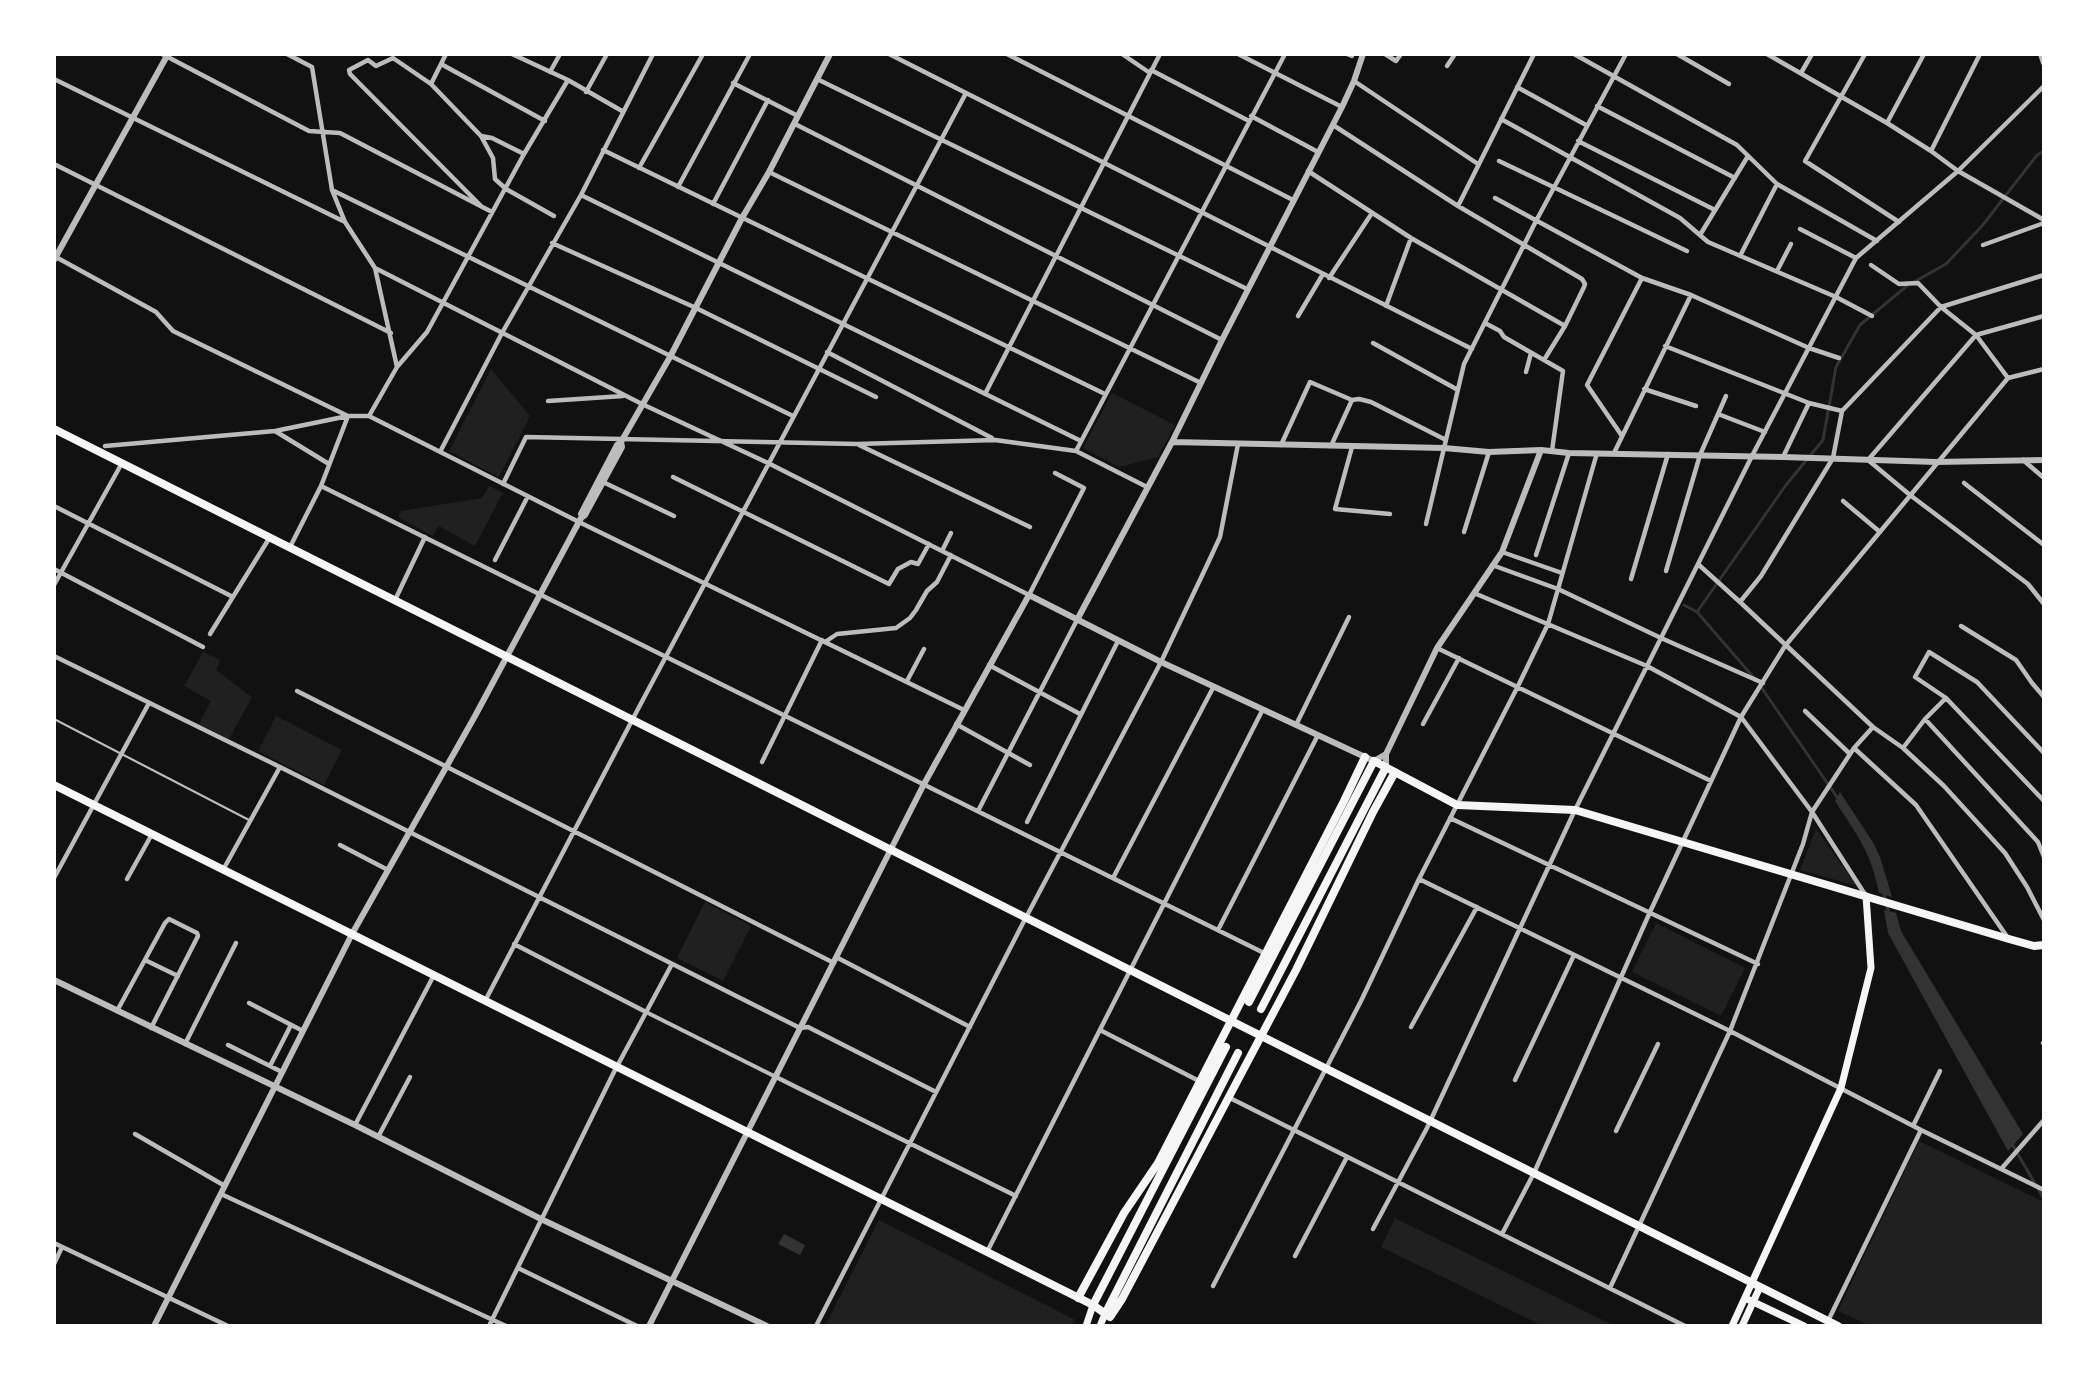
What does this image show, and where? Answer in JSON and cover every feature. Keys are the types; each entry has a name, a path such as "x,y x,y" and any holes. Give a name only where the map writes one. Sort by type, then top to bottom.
{"main road":[{"path":"54,429 1838,1326"},
{"path":"1078,1298 1124,1214 1158,1163 1365,757"},
{"path":"1250,1002 1374,761 1456,805 1575,810 2009,939 2034,946 2044,945"},
{"path":"1261,1009 1386,767"},
{"path":"1100,1326 1128,1289 1262,1036 1395,772"},
{"path":"54,785 1093,1305 1108,1315"},
{"path":"1732,1326 1841,1088 1871,968 1866,896"},
{"path":"1086,1326 1093,1305 1226,1047"},
{"path":"1108,1315 1238,1053"},
{"path":"1742,1326 1761,1287"},
{"path":"1745,1298 1804,1326"}],"street":[{"path":"287,54 312,67 332,190 345,222 375,268 397,367"},
{"path":"431,84 446,54"},
{"path":"512,54 523,56 622,111"},
{"path":"550,72 560,54"},
{"path":"586,92 608,54"},
{"path":"440,452 502,333 581,195 653,54"},
{"path":"639,168 703,54"},
{"path":"678,187 750,54"},
{"path":"580,520 581,513 617,445 670,357 830,54"},
{"path":"889,54 1472,349"},
{"path":"1007,54 1293,200"},
{"path":"1122,54 1151,72 1318,152"},
{"path":"985,394 1160,54"},
{"path":"1238,54 1342,107"},
{"path":"1076,451 1285,54"},
{"path":"978,811 1172,442 1247,290 1342,107 1363,54"},
{"path":"1385,54 1396,61 1401,54"},
{"path":"1447,66 1455,54"},
{"path":"1458,206 1534,54"},
{"path":"1426,524 1464,364 1536,220 1612,76 1626,54"},
{"path":"1677,54 1729,84"},
{"path":"1767,54 1887,123 1958,171 2044,222"},
{"path":"1801,73 1812,54"},
{"path":"1865,54 1806,161 1899,222"},
{"path":"1887,123 1924,54"},
{"path":"1931,151 1980,54"},
{"path":"2042,54 2044,63"},
{"path":"348,416 173,331 156,312 55,257 166,55 309,131 340,133 492,212"},
{"path":"1577,55 1737,145 1777,184 1877,241"},
{"path":"481,206 350,74 349,69 368,60 375,66 393,58 431,84 482,136 493,158 495,179 506,189 554,216"},
{"path":"441,64 545,121"},
{"path":"54,79 345,222"},
{"path":"817,79 1247,290"},
{"path":"369,417 397,367 427,332 524,154 568,80"},
{"path":"1354,81 1478,164"},
{"path":"733,83 798,116"},
{"path":"1373,1229 1430,1121 1575,810 1752,456 1856,258 1958,171 2044,86"},
{"path":"1517,87 1587,125"},
{"path":"485,1000 966,93"},
{"path":"713,204 768,100"},
{"path":"1597,106 1735,178"},
{"path":"1501,118 1680,218 1708,242 1836,297 1872,316"},
{"path":"795,124 1222,340"},
{"path":"1333,125 1458,206 1581,279 1585,284 1565,326 1544,360"},
{"path":"482,136 492,138 524,154"},
{"path":"1578,141 1715,210"},
{"path":"603,150 1105,394"},
{"path":"1700,235 1748,156"},
{"path":"1499,161 1687,251"},
{"path":"54,164 391,333"},
{"path":"1308,171 1411,238 1565,326"},
{"path":"769,172 1201,383"},
{"path":"1740,256 1777,184"},
{"path":"332,190 793,416"},
{"path":"581,195 1081,441"},
{"path":"1495,198 1642,278 1690,294 1809,348 1839,358"},
{"path":"1329,278 1372,213"},
{"path":"1983,245 2044,222"},
{"path":"1800,229 1856,258"},
{"path":"1386,306 1411,238"},
{"path":"552,243 696,308 876,397"},
{"path":"1777,272 1791,244"},
{"path":"1871,265 1899,284 1918,283 1941,307 1976,335 2008,378"},
{"path":"375,268 642,404 768,463 942,550 1161,662 1374,761 1386,754"},
{"path":"1298,316 1323,274"},
{"path":"1740,602 1761,576 1833,458 1842,411 1941,307 2044,275"},
{"path":"1622,436 1587,385 1642,278"},
{"path":"1614,453 1690,294"},
{"path":"1868,460 1976,335 2044,316"},
{"path":"1485,323 1500,331 1504,338 1563,370 1552,451"},
{"path":"1373,343 1458,390"},
{"path":"1665,346 1809,403 1842,411"},
{"path":"827,352 995,440"},
{"path":"1526,372 1531,353"},
{"path":"1502,1234 1534,1173 1650,912 1741,717 1785,646 2008,378 2044,369"},
{"path":"1281,445 1310,382 1352,400 1371,402 1446,440"},
{"path":"1644,389 1696,406"},
{"path":"548,401 626,396"},
{"path":"1666,571 1700,455 1726,396"},
{"path":"1331,446 1352,400"},
{"path":"1783,457 1809,403"},
{"path":"1718,414 1765,432"},
{"path":"290,547 321,486 348,416"},
{"path":"105,446 275,431 348,416 369,417 964,710"},
{"path":"275,431 329,464"},
{"path":"503,484 526,437 857,444 995,440 1076,451 1147,487"},
{"path":"154,1326 352,934 580,520 585,515 622,447 622,440"},
{"path":"1172,442 1936,462 2044,460"},
{"path":"857,444 1030,526"},
{"path":"816,1326 1060,852 1161,662 1220,537 1238,444"},
{"path":"1352,447 1335,508 1390,514"},
{"path":"1386,767 1386,754 1437,648 1502,552 1541,450"},
{"path":"1464,532 1489,452"},
{"path":"1536,555 1569,453"},
{"path":"1213,1286 1361,1001 1419,879 1548,624 1597,453"},
{"path":"1631,579 1668,454"},
{"path":"1868,460 1910,495 2028,584 2044,604"},
{"path":"2023,460 2044,478"},
{"path":"54,585 122,463"},
{"path":"649,1326 924,784 1029,595 1084,488 1054,473"},
{"path":"673,477 889,584 898,569 911,562 918,564 929,544"},
{"path":"603,482 674,516"},
{"path":"1964,483 2044,545"},
{"path":"321,486 491,568 1266,954"},
{"path":"495,560 528,496"},
{"path":"1843,501 1880,532"},
{"path":"54,506 233,597"},
{"path":"942,550 951,532"},
{"path":"210,634 270,537"},
{"path":"395,600 425,537"},
{"path":"1502,552 1562,573"},
{"path":"762,762 824,641 837,634 896,628 910,618 927,591 937,582 951,555"},
{"path":"1492,565 1558,589 1762,683"},
{"path":"1698,565 1873,727 1903,748 1944,786 2005,853 2027,887 2044,920"},
{"path":"54,568 202,647"},
{"path":"1473,593 1647,666 1741,717 1812,812 1866,896"},
{"path":"1296,725 1349,617"},
{"path":"1961,626 2016,660 2044,697"},
{"path":"1027,822 1118,641"},
{"path":"1437,648 1711,781"},
{"path":"907,681 924,649"},
{"path":"2044,753 1977,682 1929,652 1915,677 1946,698 2044,801"},
{"path":"54,656 280,766 800,1028 808,1027 936,1092"},
{"path":"1423,724 1459,658"},
{"path":"989,665 1080,714"},
{"path":"1113,878 1214,686"},
{"path":"297,691 970,1027"},
{"path":"1903,748 1925,719 1946,698"},
{"path":"54,878 149,703"},
{"path":"987,1252 1166,904 1263,709"},
{"path":"1805,711 1850,754"},
{"path":"1925,719 2038,842 2044,857"},
{"path":"956,724 1030,765"},
{"path":"1610,1288 1730,1031 1803,844 1812,812 1854,748 1873,727"},
{"path":"1218,930 1318,735"},
{"path":"1854,748 1916,805 2009,939"},
{"path":"223,870 280,766"},
{"path":"1450,818 1758,964"},
{"path":"127,879 152,834"},
{"path":"340,845 388,870"},
{"path":"1419,879 1730,1031 1921,1130 2043,1189"},
{"path":"1411,1027 1477,907"},
{"path":"117,1011 165,923 170,919 198,935 151,1028"},
{"path":"185,1044 236,943"},
{"path":"514,944 1016,1196"},
{"path":"1515,1080 1574,955"},
{"path":"145,960 177,976"},
{"path":"489,1326 617,1067 672,964"},
{"path":"355,1125 435,975"},
{"path":"54,980 355,1125 543,1220 767,1326"},
{"path":"249,1003 303,1031"},
{"path":"270,1066 291,1025"},
{"path":"1100,1030 1200,1081"},
{"path":"1616,1131 1658,1044"},
{"path":"228,1045 282,1072"},
{"path":"1913,1125 1940,1071"},
{"path":"378,1137 410,1077"},
{"path":"1228,1097 1684,1326"},
{"path":"2002,1168 2044,1120"},
{"path":"1828,1321 1921,1130"},
{"path":"135,1134 225,1186"},
{"path":"1295,1256 1347,1157"},
{"path":"221,1194 506,1326"},
{"path":"54,1243 228,1326"},
{"path":"54,1264 62,1247"},
{"path":"518,1268 637,1326"}],"lane":[{"path":"54,719 250,821"}],"shaded area":[{"path":"491,369 530,416 499,477 449,451"},
{"path":"1112,393 1175,425 1158,457 1119,467 1083,448"},
{"path":"489,486 503,493 475,546 439,526 433,536 398,517 401,511 482,498"},
{"path":"203,652 220,660 216,670 252,697 229,739 199,724 211,701 184,686"},
{"path":"276,716 342,750 324,785 258,751"},
{"path":"1840,792 1874,844 1892,897 1879,893 1867,855 1835,801"},
{"path":"1816,829 1857,886 1800,870"},
{"path":"705,902 751,926 723,981 677,958"},
{"path":"1884,910 1896,913 1901,931 2023,1134 2008,1151 1888,933"},
{"path":"1656,923 1745,968 1721,1016 1632,972"},
{"path":"1919,1141 2042,1201 2044,1204 2044,1326 1870,1326 1838,1311"},
{"path":"1395,1218 1615,1326 1543,1326 1381,1247"},
{"path":"879,1220 1075,1320 1072,1326 825,1326"},
{"path":"784,1234 805,1245 800,1255 778,1244"}],"waterway":[{"path":"1914,282 1946,264 1982,226 2037,155 2044,151"},
{"path":"1697,612 1786,485 1823,440 1836,367 1860,325 1908,285"},
{"path":"1684,605 1697,612 1755,679"},
{"path":"1761,687 1839,800"},
{"path":"1883,891 1889,914"},
{"path":"2012,1144 2044,1199"}]}
